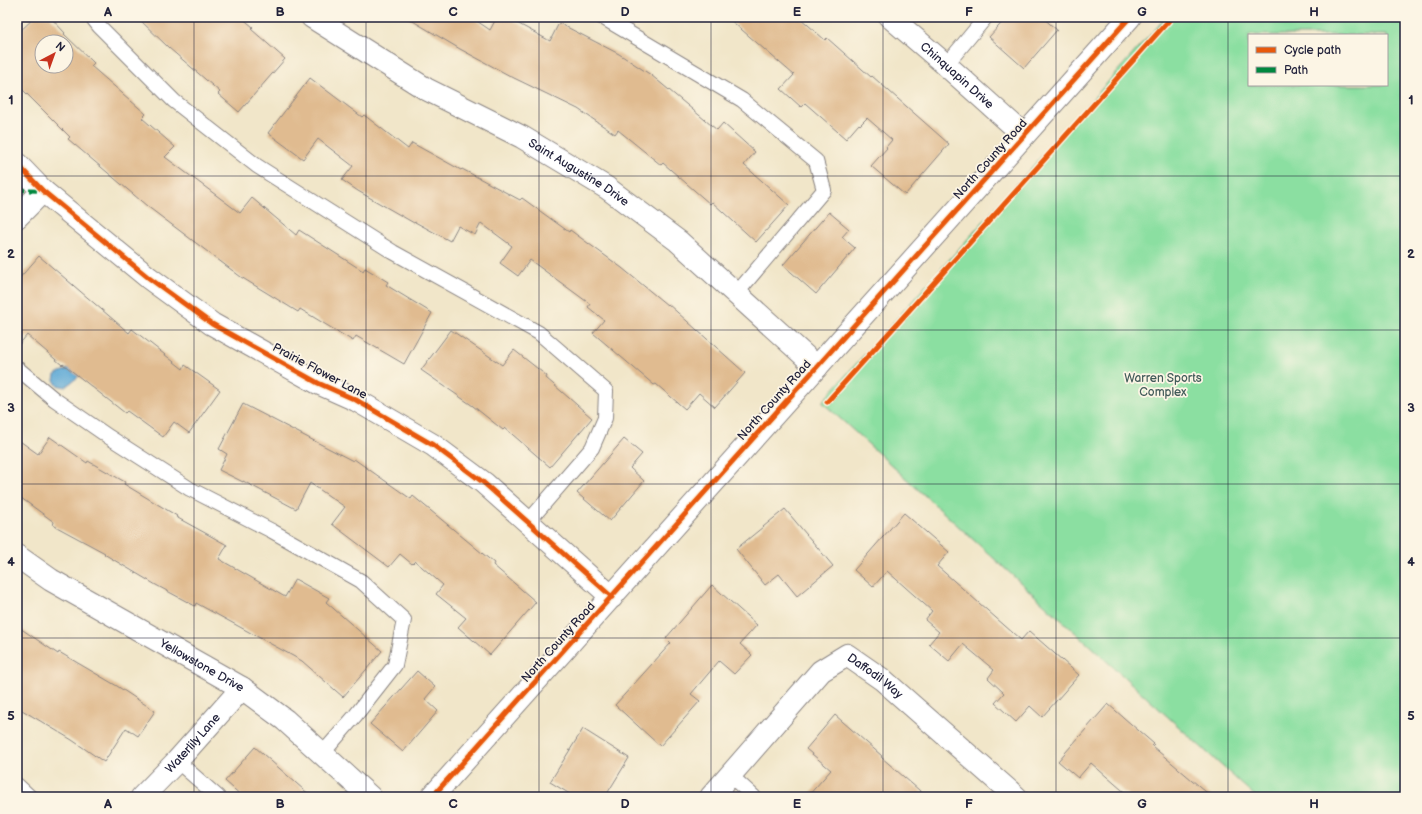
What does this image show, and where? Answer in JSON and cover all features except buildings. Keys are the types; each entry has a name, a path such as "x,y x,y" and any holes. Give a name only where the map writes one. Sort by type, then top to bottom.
{"street":[{"name":"Saint Augustine Drive","path":"312,17 426,89 522,138 607,188 678,241 817,367"},
{"name":"Chinquapin Drive","path":"890,17 1024,135"},
{"name":"North County Road","path":"432,797 1130,17"},
{"name":"Prairie Flower Lane","path":"17,164 43,191 149,278 212,324 318,383 356,400 433,446 484,483 612,597"},
{"path":"17,217 43,191"},
{"name":"Yellowstone Drive","path":"17,556 51,580 242,688 285,720 370,797"},
{"name":"Daffodil Way","path":"711,797 821,671 847,655 883,680 1016,797"},
{"name":"Waterlily Lane","path":"142,797 177,761 242,688"}],"lane":[{"path":"92,17 99,26 174,101 257,166 393,252 539,333 606,390 605,418 592,448 528,522"},
{"path":"602,17 742,100 816,161 824,190 736,294"},
{"path":"946,65 986,17"},
{"path":"17,368 54,399 103,433 190,489 272,531 361,580 404,620 394,665 355,716 322,754"},
{"path":"177,761 218,797"},
{"path":"730,775 754,797"},
{"path":"17,785 30,797"}],"green space":[{"name":"Warren Sports Complex","path":"1166,17 1405,17 1405,797 1256,797 822,402"}],"water":[{"path":"69,368 82,374 65,387 57,385 54,380 55,375"}],"marked path":[{"path":"17,190 43,191"}],"cycle path":[{"path":"432,797 1130,17"},
{"path":"827,402 1172,17"},
{"path":"17,164 43,191 149,278 212,324 318,383 356,400 433,445 484,483 612,597"}]}
